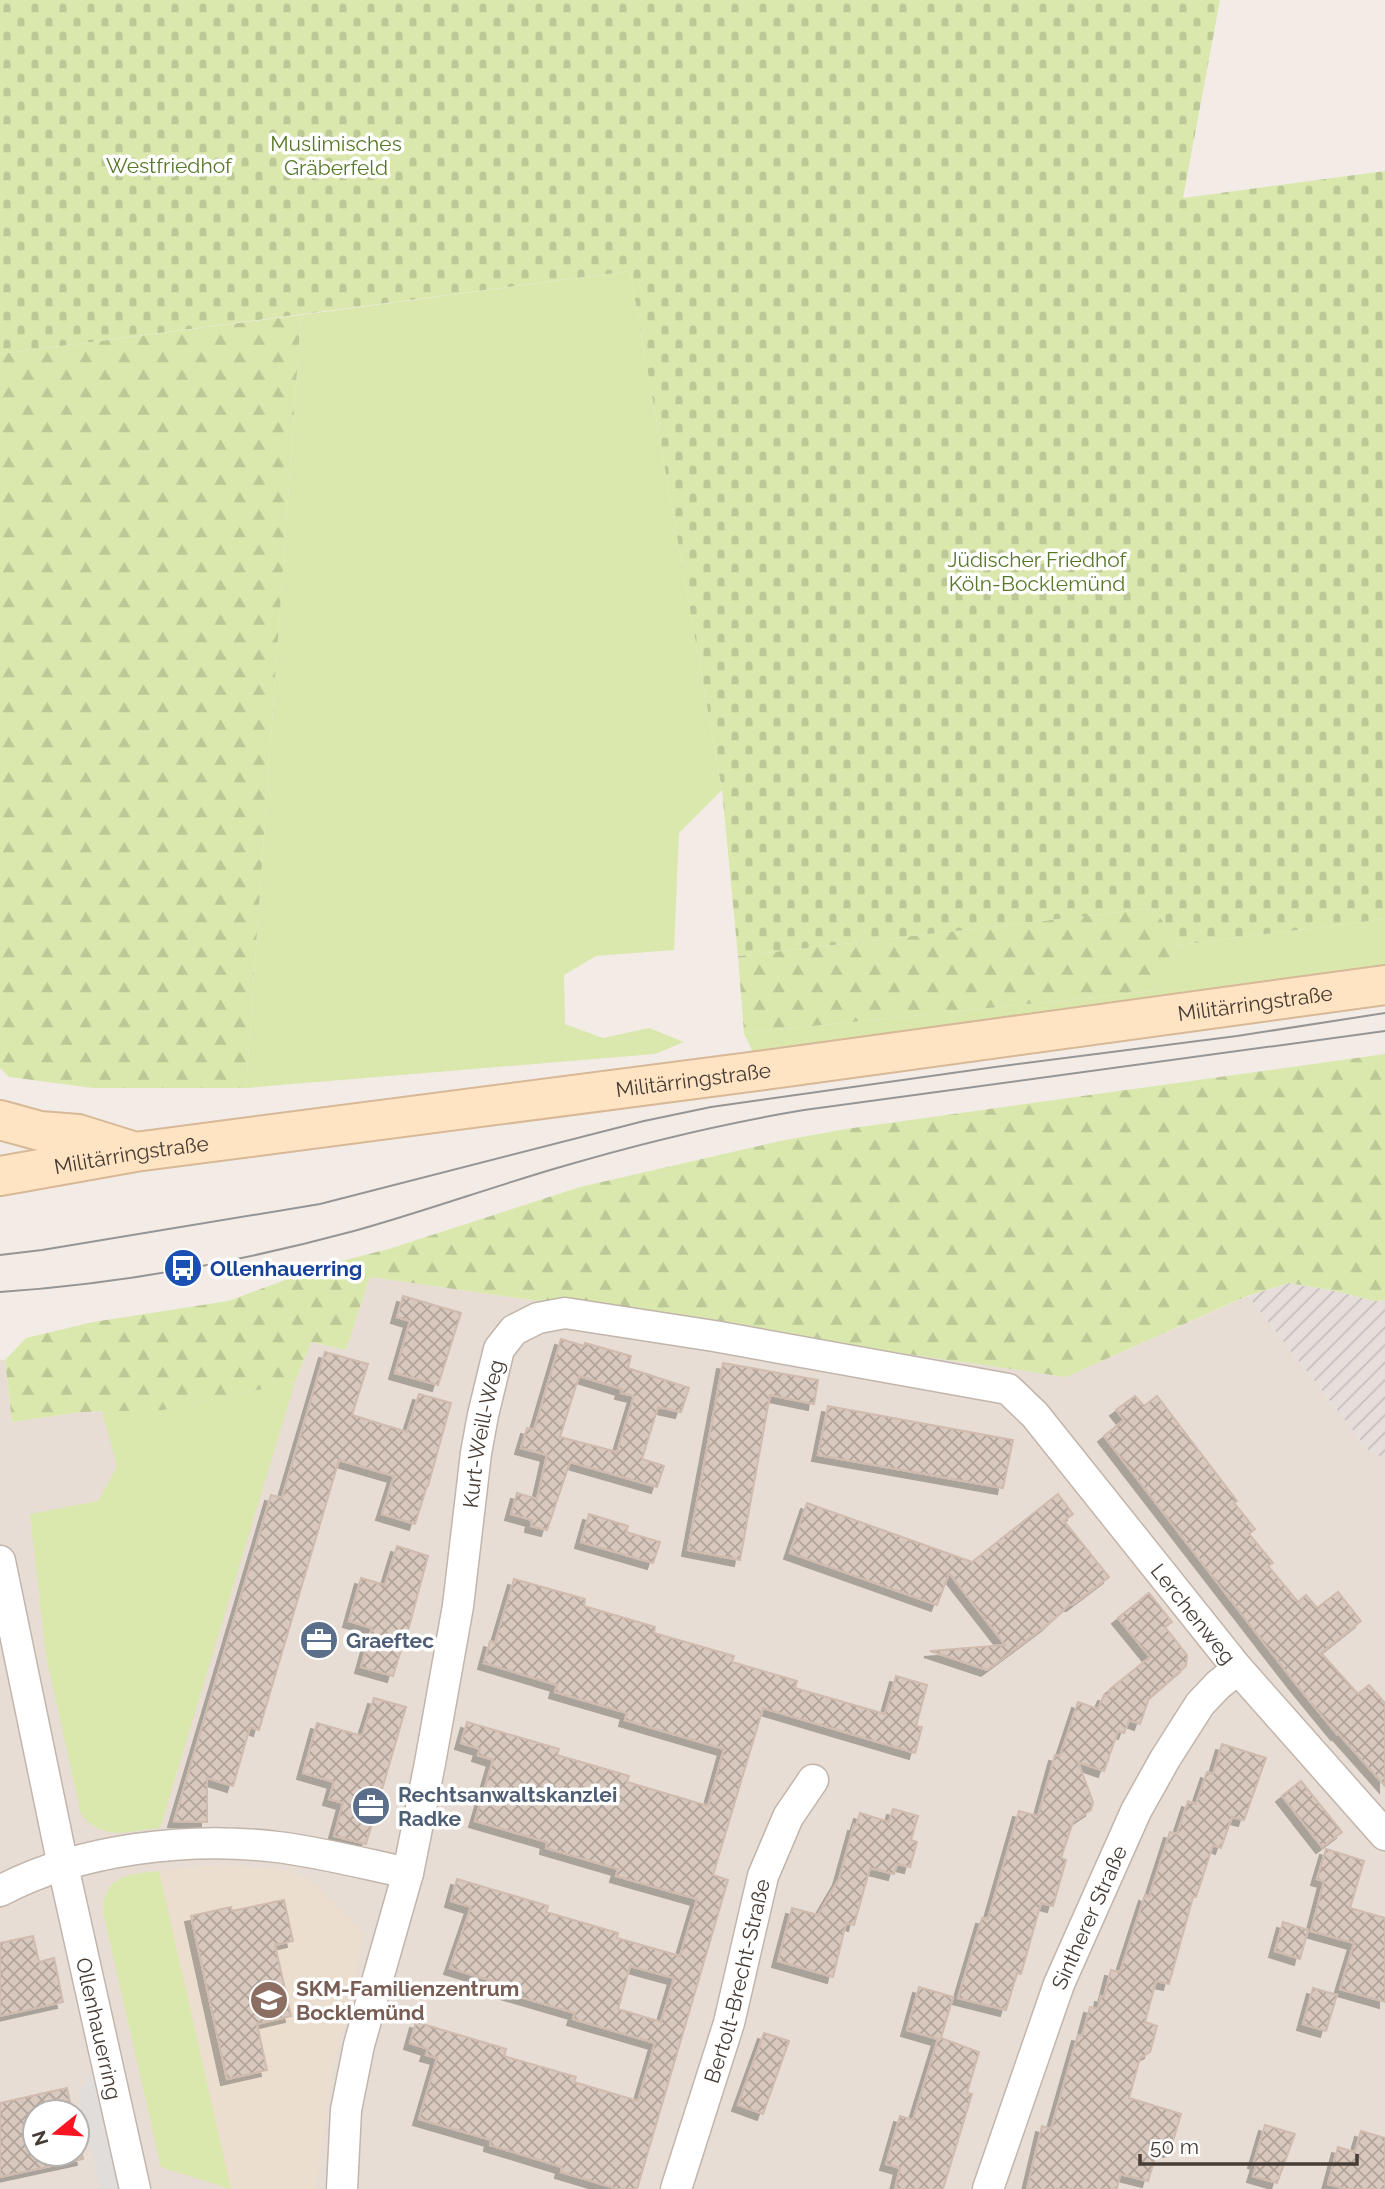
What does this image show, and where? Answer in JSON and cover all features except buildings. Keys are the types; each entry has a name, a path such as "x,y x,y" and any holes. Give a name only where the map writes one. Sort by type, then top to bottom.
{"main road":[{"name":"Militärringstraße","path":"0,1176 135,1152 1385,985"},
{"path":"0,1120 40,1131 78,1134 135,1152"}],"street":[{"name":"Kurt-Weill-Weg","path":"342,2189 346,2110 359,2045 408,1873 430,1763 458,1606 483,1415 499,1349 514,1330 538,1318 565,1313 714,1336 1008,1389"},
{"name":"Lerchenweg","path":"1008,1389 1035,1415 1238,1670 1385,1835"},
{"name":"Ollenhauerring","path":"0,1561 63,1866 135,2189"},
{"name":"Sintherer Straße","path":"988,2189 1059,1984 1136,1811 1200,1704 1217,1685 1238,1670"},
{"name":"Bertolt-Brecht-Straße","path":"676,2189 729,2023 763,1876 788,1817 813,1780"},
{"path":"0,1891 63,1866 142,1848 185,1843 278,1847 408,1873"}],"shaded area":[{"path":"370,1277 1066,1377 1248,1296 1370,1452 1385,1458 1385,2189 0,2189 0,1360 5,1360 12,1422 82,1412 163,1410 295,1382 311,1342 346,1350"},
{"path":"1289,1283 1374,1301 1385,1300 1385,1458 1370,1452 1248,1296"},
{"name":"SKM-Familienzentrum Bocklemünd","path":"217,1865 289,1870 314,1882 364,1933 333,2067 315,2189 231,2189 159,1871"},
{"path":"96,2068 124,2189 100,2189 91,2151 91,2098 79,2098 78,2095"}],"green space":[{"name":"Jüdischer Friedhof Köln-Bocklemünd","path":"0,0 1220,0 1183,198 1385,171 1385,919 1178,945 1154,908 738,956 722,790 630,271 0,354"},
{"path":"630,271 722,790 679,833 674,950 596,956 564,975 565,1024 603,1038 649,1028 684,1042 655,1054 246,1088 301,315"},
{"path":"301,315 246,1088 93,1088 9,1077 0,1068 0,354"},
{"path":"1154,908 1178,945 1155,991 744,1033 738,956"},
{"path":"1385,919 1385,970 754,1055 744,1033 1155,991 1178,945"},
{"path":"1385,1054 1385,1300 1374,1301 1289,1283 1247,1296 1066,1377 370,1277 346,1350 311,1342 295,1382 163,1410 82,1412 12,1422 5,1360 26,1338 93,1322 228,1301 323,1266 392,1248 580,1187 780,1141 846,1129"},
{"path":"295,1382 160,1828 107,1832 89,1823 81,1814 46,1656 30,1514 98,1501 117,1466 102,1411 163,1410"},
{"path":"159,1871 231,2189 161,2167 103,1912 104,1900 113,1884 138,1873"}],"tram line":[{"path":"0,1255 320,1204 644,1121 711,1107 1237,1036 1385,1013"},
{"path":"0,1292 134,1277 223,1262 379,1224 618,1151 710,1128 804,1110 1385,1031"}],"place":[{"name":"Ollenhauerring","path":"183,1268"},
{"name":"Graeftec","path":"319,1640"},
{"name":"Rechtsanwaltskanzlei Radke","path":"371,1806"},
{"name":"SKM-Familienzentrum Bocklemünd","path":"269,2000"}],"park label":[{"name":"Muslimisches Gräberfeld","path":"336,155"},
{"name":"Westfriedhof","path":"169,165"}]}
